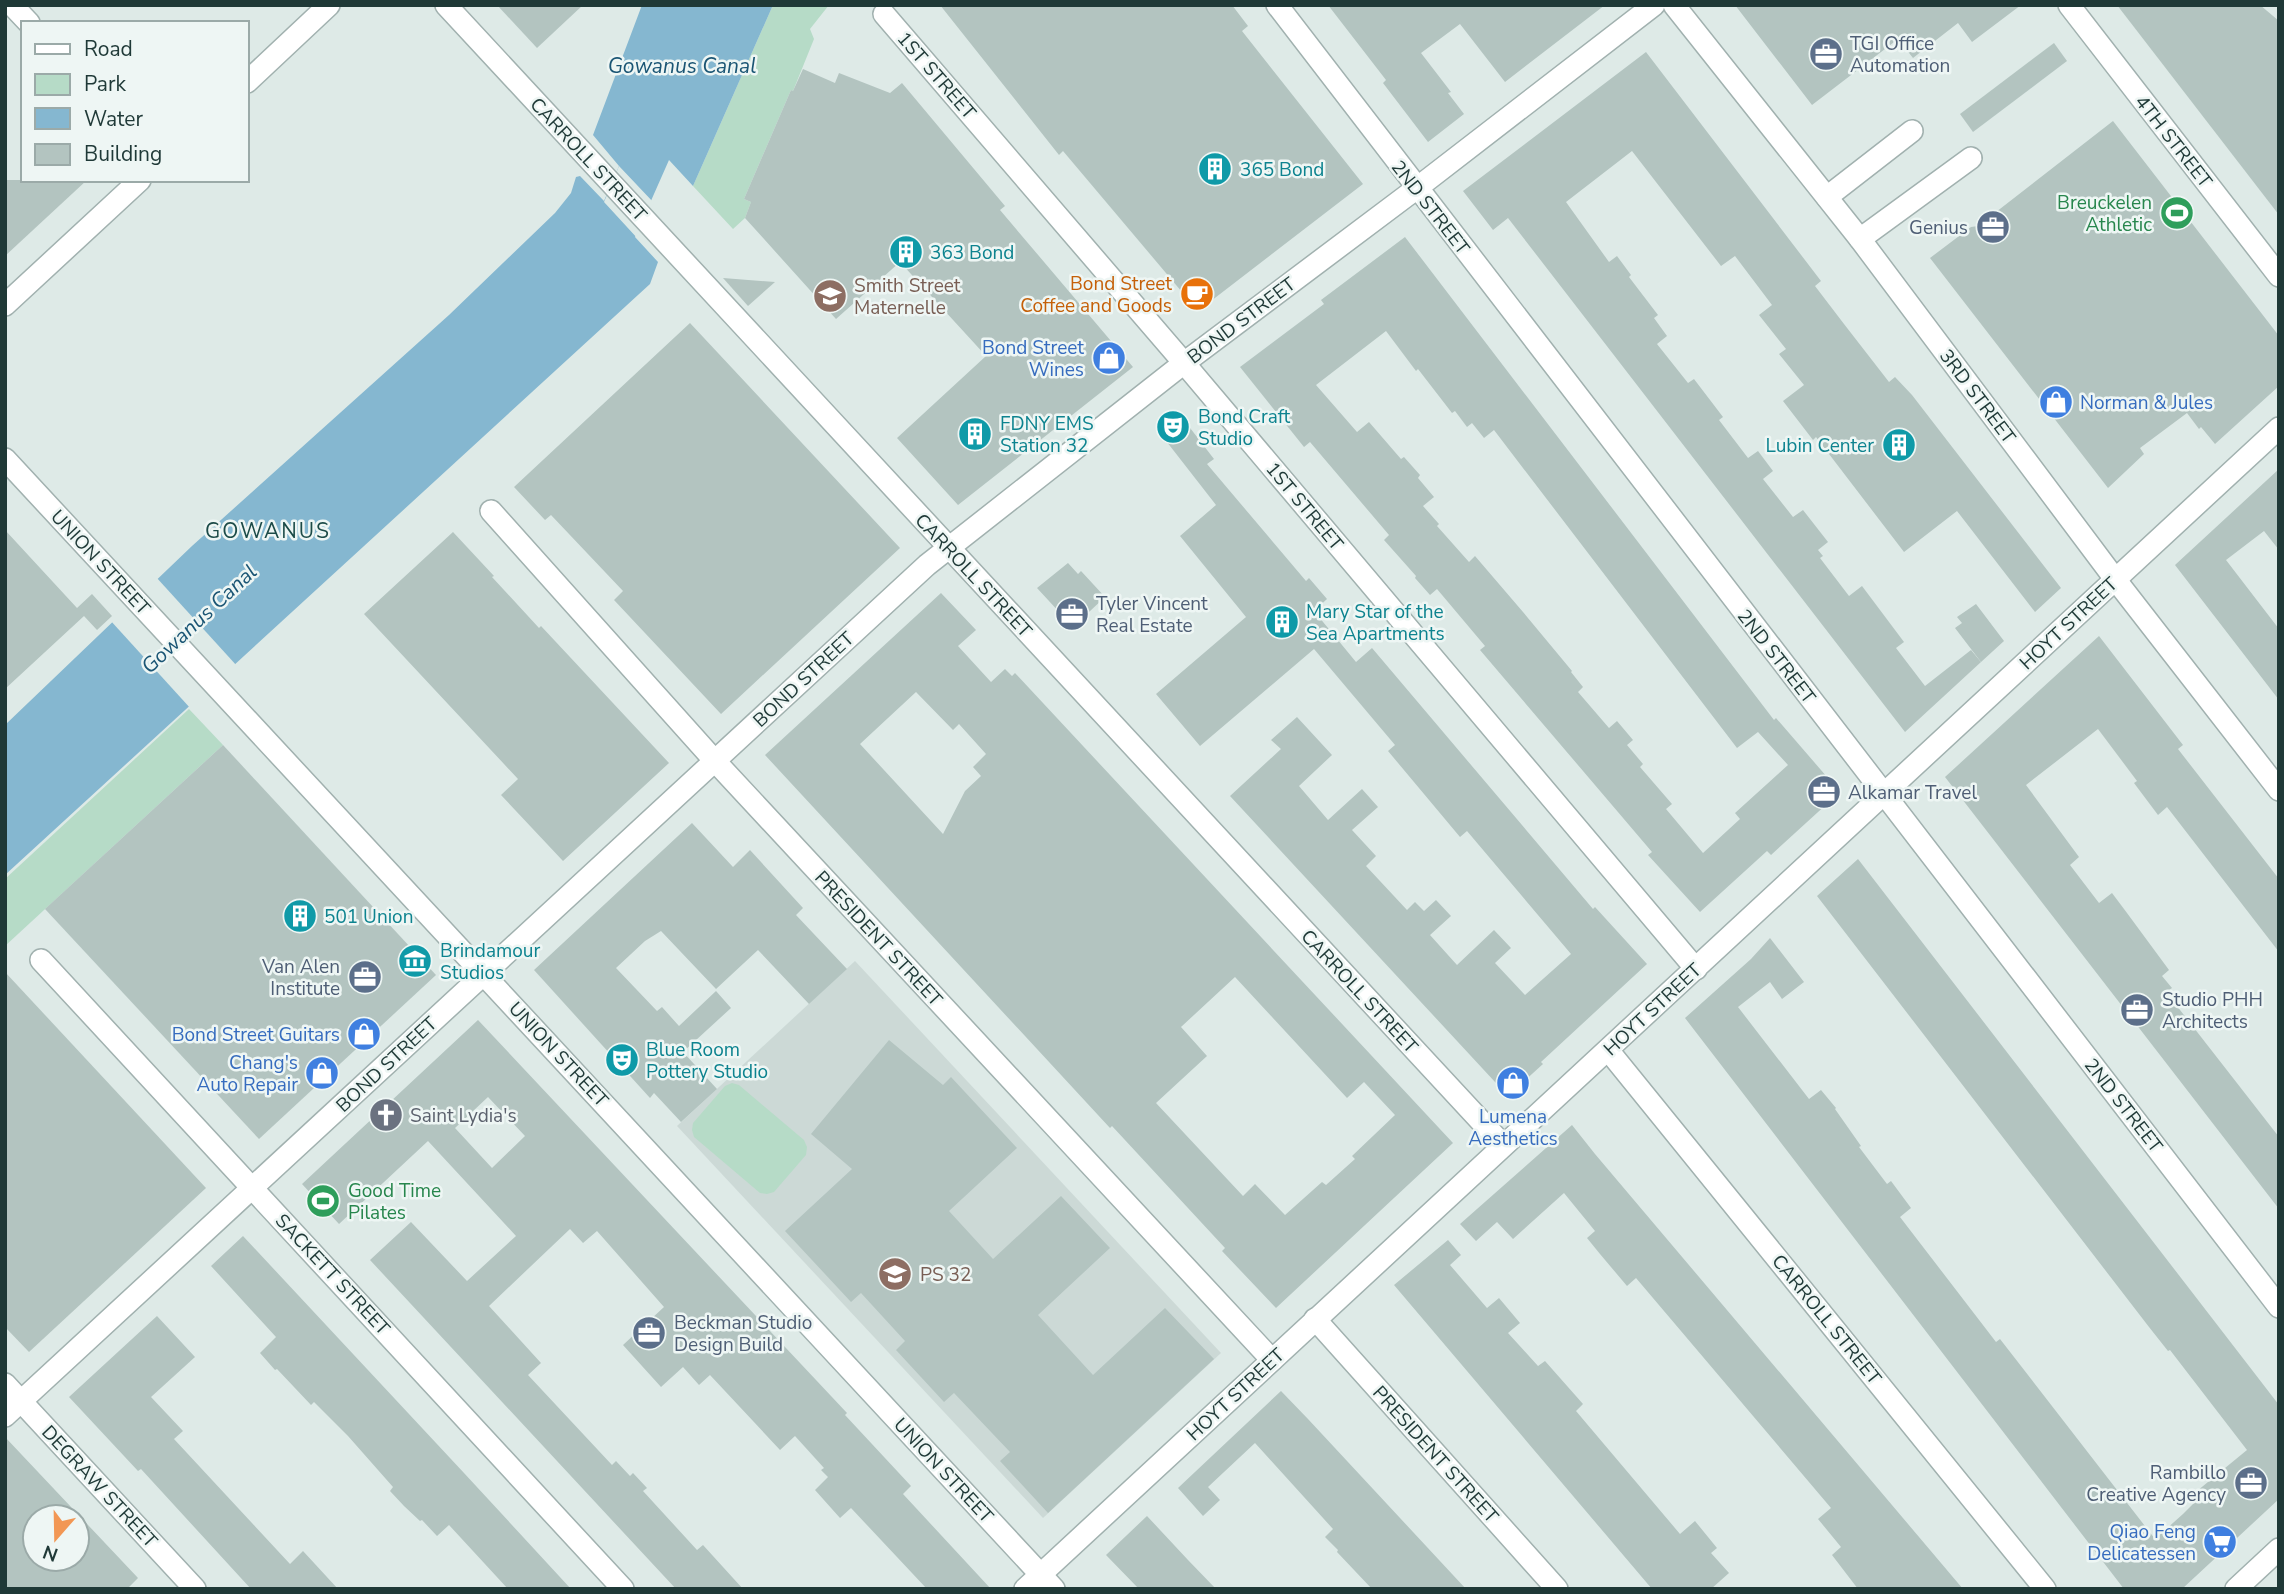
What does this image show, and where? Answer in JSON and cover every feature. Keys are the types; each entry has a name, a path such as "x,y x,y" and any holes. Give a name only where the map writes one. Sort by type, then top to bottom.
{"street":[{"path":"12,5 27,21"},
{"path":"248,81 329,5"},
{"name":"CARROLL STREET","path":"446,5 1503,1144"},
{"name":"2ND STREET","path":"1277,5 2279,1307"},
{"name":"BOND STREET","path":"5,1416 927,565 1184,363 1654,5"},
{"name":"3RD STREET","path":"1674,5 1860,239 2115,579 2279,790"},
{"name":"4TH STREET","path":"2069,5 2279,276"},
{"name":"1ST STREET","path":"884,14 1184,363 1696,969"},
{"path":"1827,197 1912,131"},
{"path":"1860,239 1971,158"},
{"path":"5,305 138,182"},
{"name":"HOYT STREET","path":"1039,1584 1315,1319 2279,428"},
{"name":"UNION STREET","path":"5,459 484,973 1039,1584"},
{"name":"PRESIDENT STREET","path":"491,511 714,760 1272,1360"},
{"name":"SACKETT STREET","path":"41,960 623,1589"},
{"name":"CARROLL STREET","path":"1608,1050 2045,1589"},
{"name":"PRESIDENT STREET","path":"1315,1319 1557,1589"},
{"name":"DEGRAW STREET","path":"5,1384 195,1589"},
{"path":"2236,1589 2271,1571 2279,1549"}],"shaded area":[{"path":"855,961 1221,1353 1043,1518 677,1126"}],"green space":[{"path":"773,5 829,5 810,29 814,39 744,199 751,202 745,218 733,229 693,186"},
{"path":"189,709 223,745 5,946 5,879"},
{"path":"732,1083 739,1085 804,1140 807,1147 806,1155 774,1192 760,1193 694,1137 693,1123 725,1086"}],"water":[{"name":"Gowanus Canal","path":"642,5 773,5 693,186 669,160 635,237 658,262 650,284 5,875 5,725 192,546 449,315 555,213 571,193 576,177 580,176 604,201 619,166 593,135"}],"pier":[{"path":"619,166 654,203 639,236 661,260 661,264 604,202"},
{"path":"156,577 237,666 191,709 110,620"}],"building":[{"path":"497,5 583,5 537,48"},
{"name":"365 Bond","path":"940,5 1232,5 1248,26 1242,31 1363,184 1198,311 1063,151 1059,155"},
{"path":"1328,5 1605,5 1505,82 1460,24 1421,53 1464,114 1428,142 1383,83 1386,80"},
{"name":"TGI Office Automation","path":"1735,5 2021,5 1972,42 1958,23 1913,58 1898,39 1812,105"},
{"path":"2117,5 2260,5 2279,21 2279,215"},
{"path":"2054,43 2067,61 1973,132 1960,114"},
{"path":"1646,52 1821,281 1815,286 1844,324 1889,382 1895,377 1912,395 2061,588 2035,612 1957,511 1904,552 1816,437 1813,440 1783,401 1804,385 1779,354 1786,349 1759,315 1772,305 1735,256 1721,266 1632,151 1566,202 1609,262 1617,256 1631,275 1629,277 1658,315 1654,318 1667,336 1657,344 1688,383 1694,379 1723,417 1719,420 1748,458 1758,451 1773,471 1763,479 1793,517 1803,510 1828,542 1818,550 1823,556 1820,558 1849,596 1862,586 1904,642 1896,648 1925,686 1971,650 1981,662 1905,732 1508,218 1493,230 1463,191"},
{"name":"363 Bond","path":"803,69 835,83 839,73 890,93 902,83 1005,206 1000,210 1133,367 958,505 897,438 986,356 900,262 836,319 745,218 751,202 744,199 791,90 793,91"},
{"path":"2113,121 2279,336 2279,386 2215,444 2187,413 2140,448 2144,454 2108,488 1930,258 1971,227 1978,226"},
{"path":"5,180 85,182 5,256"},
{"path":"1405,237 1774,720 1776,718 1840,792 1771,855 1767,851 1700,912 1648,855 1652,852 1480,650 1485,646 1437,589 1430,595 1384,540 1389,535 1310,442 1304,447 1240,367 1324,304 1321,300","holes":["1386,331 1416,371 1418,369 1452,413 1455,411 1467,427 1472,423 1484,438 1494,430 1737,748 1758,732 1788,765 1735,813 1740,819 1703,853 1666,809 1672,804 1640,767 1643,764 1627,745 1633,740 1617,721 1609,728 1578,692 1583,687 1572,671 1523,612 1475,556 1469,562 1437,526 1439,524 1423,506 1434,497 1418,478 1420,475 1404,457 1401,459 1369,422 1357,432 1316,385"]},
{"path":"723,278 775,282 748,306"},
{"path":"690,323 900,548 721,714 614,600 623,591 551,515 545,520 514,487"},
{"path":"1177,411 1214,459 1207,464 1306,581 1309,578 1327,599 1314,611 1356,662 1372,648 1593,909 1595,907 1647,964 1508,1096 1230,796 1281,749 1271,740 1297,717 1332,755 1299,786 1328,820 1362,789 1378,807 1352,830 1376,856 1366,866 1407,910 1415,902 1424,911 1436,900 1451,916 1430,935 1457,965 1494,930 1511,948 1495,963 1525,995 1571,954 1467,831 1460,837 1388,751 1395,745 1314,649 1200,746 1156,694 1246,617 1180,536 1216,505 1156,428"},
{"path":"2279,469 2279,550 2264,531 2226,560 2279,629 2279,700 2175,565"},
{"path":"5,530 77,608 92,594 112,616 97,630 84,616 5,689"},
{"path":"453,532 539,628 541,626 669,763 563,861 501,795 518,779 364,614"},
{"path":"1068,563 1078,574 1081,571 1105,597 1073,627 1037,588"},
{"path":"941,593 976,630 958,646 991,682 1005,669 1012,676 1015,673 1453,1143 1276,1308 1222,1251 1225,1248 1112,1126 1110,1128 765,755","holes":["916,692 953,730 959,724 986,754 973,767 981,776 965,791 943,834 860,744","1235,977 1347,1098 1364,1082 1395,1115 1352,1156 1355,1159 1326,1185 1322,1182 1285,1215 1255,1184 1243,1196 1156,1103 1207,1056 1181,1027"]},
{"path":"1976,604 2004,641 1981,662 1955,628 1962,623 1957,617"},
{"path":"2099,636 2183,745 2178,749 2279,879 2279,952 2167,807 2158,815 2134,783 2137,781 2098,729 2026,785 2079,857 2070,865 2099,903 2112,893 2169,970 2162,976 2172,988 2166,992 2279,1137 2279,1209 1945,777"},
{"path":"223,745 436,975 259,1139 45,909"},
{"path":"692,823 733,867 750,850 803,908 796,915 847,969 809,1004 758,950 716,989 661,931 645,941 616,968 657,1011 662,1007 679,1026 716,991 731,1008 683,1052 717,1089 681,1122 654,1093 650,1098 534,970"},
{"path":"1858,859 2279,1405 2279,1499 2182,1589 2124,1589 1685,1018 1751,959 1770,938 1804,982 1782,999 1770,982 1738,1007 1809,1099 1821,1090 1836,1108 1861,1146 1859,1147 1887,1184 1891,1181 1911,1208 1900,1217 1996,1342 2000,1339 2155,1539 2183,1514 2201,1496 2197,1491 2247,1450 1817,896"},
{"path":"5,972 206,1188 29,1352 5,1327"},
{"path":"478,1020 847,1413 845,1415 911,1486 903,1494 991,1589 927,1589 851,1508 840,1518 815,1490 828,1477 821,1470 824,1468 795,1436 780,1450 710,1375 699,1385 683,1367 661,1387 623,1345 664,1307 597,1231 583,1243 570,1229 489,1306 541,1363 528,1375 612,1465 616,1461 630,1476 633,1473 647,1488 643,1491 697,1550 703,1545 743,1589 676,1589 370,1260 411,1222 467,1281 516,1236 428,1141 339,1224 302,1184","holes":["488,1097 525,1136 492,1168 455,1128"]},
{"name":"PS 32","path":"889,1040 943,1085 951,1077 1017,1148 949,1211 993,1259 1061,1196 1110,1248 1038,1315 1093,1375 1165,1308 1214,1359 1048,1513 1000,1461 1010,1452 954,1393 944,1402 896,1350 905,1341 861,1293 851,1302 785,1231 852,1169 811,1134"},
{"path":"1572,1125 1963,1589 1858,1589 1832,1555 1841,1547 1818,1519 1831,1508 1636,1278 1627,1286 1587,1238 1595,1231 1564,1193 1513,1239 1497,1222 1476,1241 1460,1224"},
{"path":"243,1236 571,1589 508,1589 449,1525 437,1536 404,1506 390,1491 393,1487 348,1436 314,1402 311,1405 277,1369 275,1370 260,1353 276,1337 211,1266"},
{"path":"1448,1240 1461,1255 1450,1265 1487,1308 1499,1298 1520,1323 1508,1333 1538,1366 1545,1361 1583,1404 1576,1411 1680,1534 1695,1521 1717,1548 1711,1553 1729,1573 1711,1589 1652,1589 1394,1285"},
{"path":"157,1316 195,1357 151,1397 183,1431 174,1439 290,1564 303,1551 338,1589 251,1589 141,1469 138,1471 69,1397"},
{"path":"1281,1391 1466,1589 1372,1589 1325,1537 1333,1529 1255,1443 1208,1487 1220,1500 1203,1516 1178,1488"},
{"path":"5,1437 67,1503 21,1503 21,1573 91,1573 91,1528 138,1578 127,1589 5,1589"},
{"path":"1147,1516 1216,1589 1139,1589 1106,1555"}],"place":[{"name":"TGI Office Automation","path":"1826,54"},
{"name":"365 Bond","path":"1215,169"},
{"name":"Breuckelen Athletic","path":"2177,213"},
{"name":"Genius","path":"1993,227"},
{"name":"363 Bond","path":"906,252"},
{"name":"Bond Street Coffee and Goods","path":"1197,294"},
{"name":"Smith Street Maternelle","path":"830,296"},
{"name":"Bond Street Wines","path":"1109,358"},
{"name":"Norman & Jules","path":"2056,402"},
{"name":"Bond Craft Studio","path":"1173,427"},
{"name":"FDNY EMS Station 32","path":"975,434"},
{"name":"Lubin Center","path":"1899,445"},
{"name":"Tyler Vincent Real Estate","path":"1072,614"},
{"name":"Mary Star of the Sea Apartments","path":"1282,622"},
{"name":"Alkamar Travel","path":"1824,792"},
{"name":"501 Union","path":"300,916"},
{"name":"Brindamour Studios","path":"415,961"},
{"name":"Van Alen Institute","path":"365,977"},
{"name":"Studio PHH Architects","path":"2137,1010"},
{"name":"Bond Street Guitars","path":"364,1034"},
{"name":"Blue Room Pottery Studio","path":"622,1060"},
{"name":"Chang's Auto Repair","path":"322,1073"},
{"name":"Lumena Aesthetics","path":"1513,1083"},
{"name":"Saint Lydia's","path":"386,1115"},
{"name":"Good Time Pilates","path":"323,1201"},
{"name":"PS 32","path":"895,1274"},
{"name":"Beckman Studio Design Build","path":"649,1333"},
{"name":"Rambillo Creative Agency","path":"2251,1483"},
{"name":"Qiao Feng Delicatessen","path":"2220,1542"}],"district":[{"name":"GOWANUS","path":"268,531"}]}
